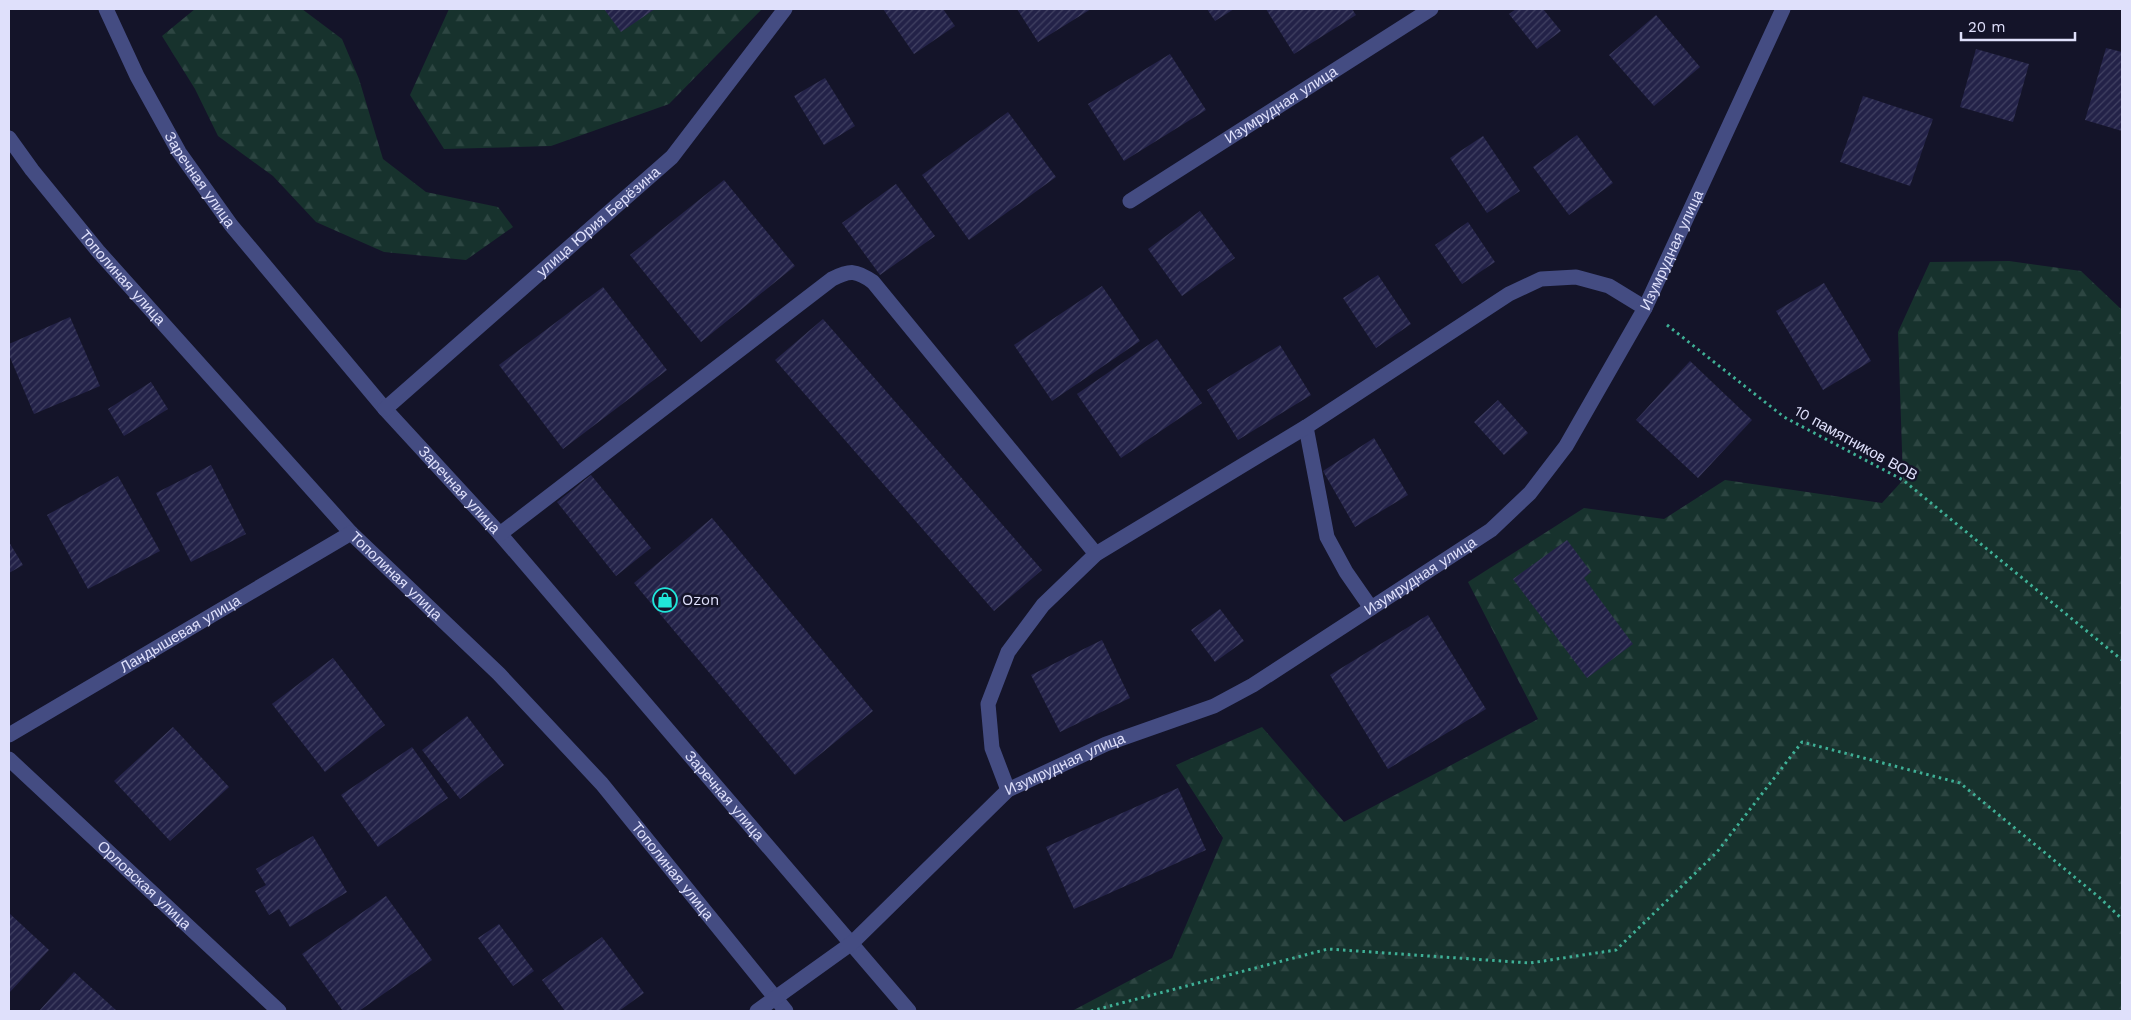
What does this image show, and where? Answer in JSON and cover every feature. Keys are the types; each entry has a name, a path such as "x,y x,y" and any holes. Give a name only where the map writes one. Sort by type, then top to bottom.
{"street":[{"name":"Заречная улица","path":"106,9 137,76 179,152 231,226 385,409 500,534 852,942 909,1011"},
{"name":"улица Юрия Берёзина","path":"385,409 672,157 785,9"},
{"name":"Изумрудная улица","path":"1130,201 1431,9"},
{"name":"Изумрудная улица","path":"757,1011 781,1005 852,942 1008,790 1106,744 1214,706 1253,685 1491,530 1530,492 1566,446 1645,308 1783,9"},
{"name":"Тополиная улица","path":"9,138 32,170 98,251 351,533 499,674 602,784 781,1005"},
{"path":"500,534 832,279 845,272 861,273 873,282 1096,554"},
{"path":"1008,790 992,748 988,704 1008,652 1043,605 1096,554 1306,427 1509,294 1542,279 1576,277 1609,286 1645,308"},
{"path":"1306,427 1327,537 1346,572 1371,608"},
{"name":"Ландышевая улица","path":"9,735 351,533"},
{"name":"Орловская улица","path":"9,759 279,1011"}],"path":[{"name":"10 памятников ВОВ","path":"1645,308 1784,417 1904,480 2122,660"},
{"path":"1090,1011 1328,949 1530,963 1616,950 1717,852 1802,742 1960,783 2100,898 2122,919"}],"green space":[{"path":"195,9 302,9 342,39 359,79 383,159 426,192 498,207 513,227 466,260 384,252 316,222 273,176 218,136 195,89 162,36"},
{"path":"449,9 762,9 669,104 551,146 444,149 410,95"},
{"path":"2009,261 2081,271 2122,310 2122,1011 1072,1011 1172,958 1223,838 1176,765 1262,727 1344,822 1538,719 1468,582 1584,508 1664,519 1725,480 1882,503 1903,480 1898,332 1930,262"}],"building":[{"path":"604,9 655,9 621,32"},
{"path":"883,9 943,9 955,26 914,54"},
{"path":"1017,9 1091,9 1038,42"},
{"path":"1207,9 1234,9 1215,21"},
{"path":"1266,9 1352,9 1356,15 1294,54"},
{"path":"1516,9 1543,9 1561,31 1537,49 1509,14"},
{"path":"1656,15 1700,67 1654,106 1609,55"},
{"path":"2106,48 2122,52 2122,131 2085,120"},
{"path":"1976,49 2029,64 2013,122 1960,107"},
{"path":"1170,54 1206,110 1124,161 1088,104"},
{"path":"825,78 855,126 824,145 794,96"},
{"path":"1863,96 1933,119 1910,186 1840,162"},
{"path":"1008,112 1056,177 969,240 922,175"},
{"path":"1577,135 1613,183 1569,215 1533,167"},
{"path":"1483,136 1520,191 1487,213 1450,158"},
{"path":"724,180 795,266 701,342 630,255"},
{"path":"896,184 935,236 880,275 842,223"},
{"path":"1200,211 1235,258 1182,296 1148,249"},
{"path":"1468,222 1495,262 1462,284 1435,245"},
{"path":"1378,275 1411,324 1376,348 1343,298"},
{"path":"1824,283 1871,361 1823,390 1776,311"},
{"path":"1102,286 1140,341 1052,401 1014,345"},
{"path":"603,287 667,370 563,449 499,365"},
{"path":"70,317 100,386 34,414 9,355 9,344"},
{"path":"823,319 1042,570 994,611 775,360"},
{"path":"1157,339 1202,403 1121,458 1077,394"},
{"path":"1280,345 1311,395 1238,440 1207,390"},
{"path":"1690,361 1752,420 1698,478 1636,420"},
{"path":"151,382 168,409 124,436 108,409"},
{"path":"1498,400 1528,433 1504,455 1474,422"},
{"path":"1374,438 1408,495 1355,527 1323,471"},
{"path":"211,465 246,534 191,562 156,493"},
{"path":"591,475 651,548 616,576 557,502"},
{"path":"118,476 160,551 88,589 47,515"},
{"path":"712,518 873,711 795,775 634,583"},
{"path":"1567,540 1591,572 1584,578 1633,644 1587,678 1513,579"},
{"path":"9,542 23,565 9,573"},
{"path":"1220,609 1244,641 1215,662 1191,630"},
{"path":"1428,615 1486,709 1388,769 1330,675"},
{"path":"1102,640 1130,698 1060,732 1031,675"},
{"path":"333,658 385,725 325,772 272,704"},
{"path":"467,716 504,765 460,799 422,750"},
{"path":"173,727 229,787 170,841 114,781"},
{"path":"412,747 448,798 378,847 341,795"},
{"path":"1178,788 1206,850 1074,909 1046,847"},
{"path":"313,836 347,892 290,927 279,909 269,915 255,891 266,885 256,869"},
{"path":"386,896 432,960 359,1011 343,1011 302,954"},
{"path":"9,913 49,950 9,993"},
{"path":"499,924 534,971 513,986 478,938"},
{"path":"602,937 644,993 619,1011 565,1011 542,980"},
{"path":"74,972 117,1011 39,1011"}],"place":[{"name":"Ozon","path":"665,600"}]}
